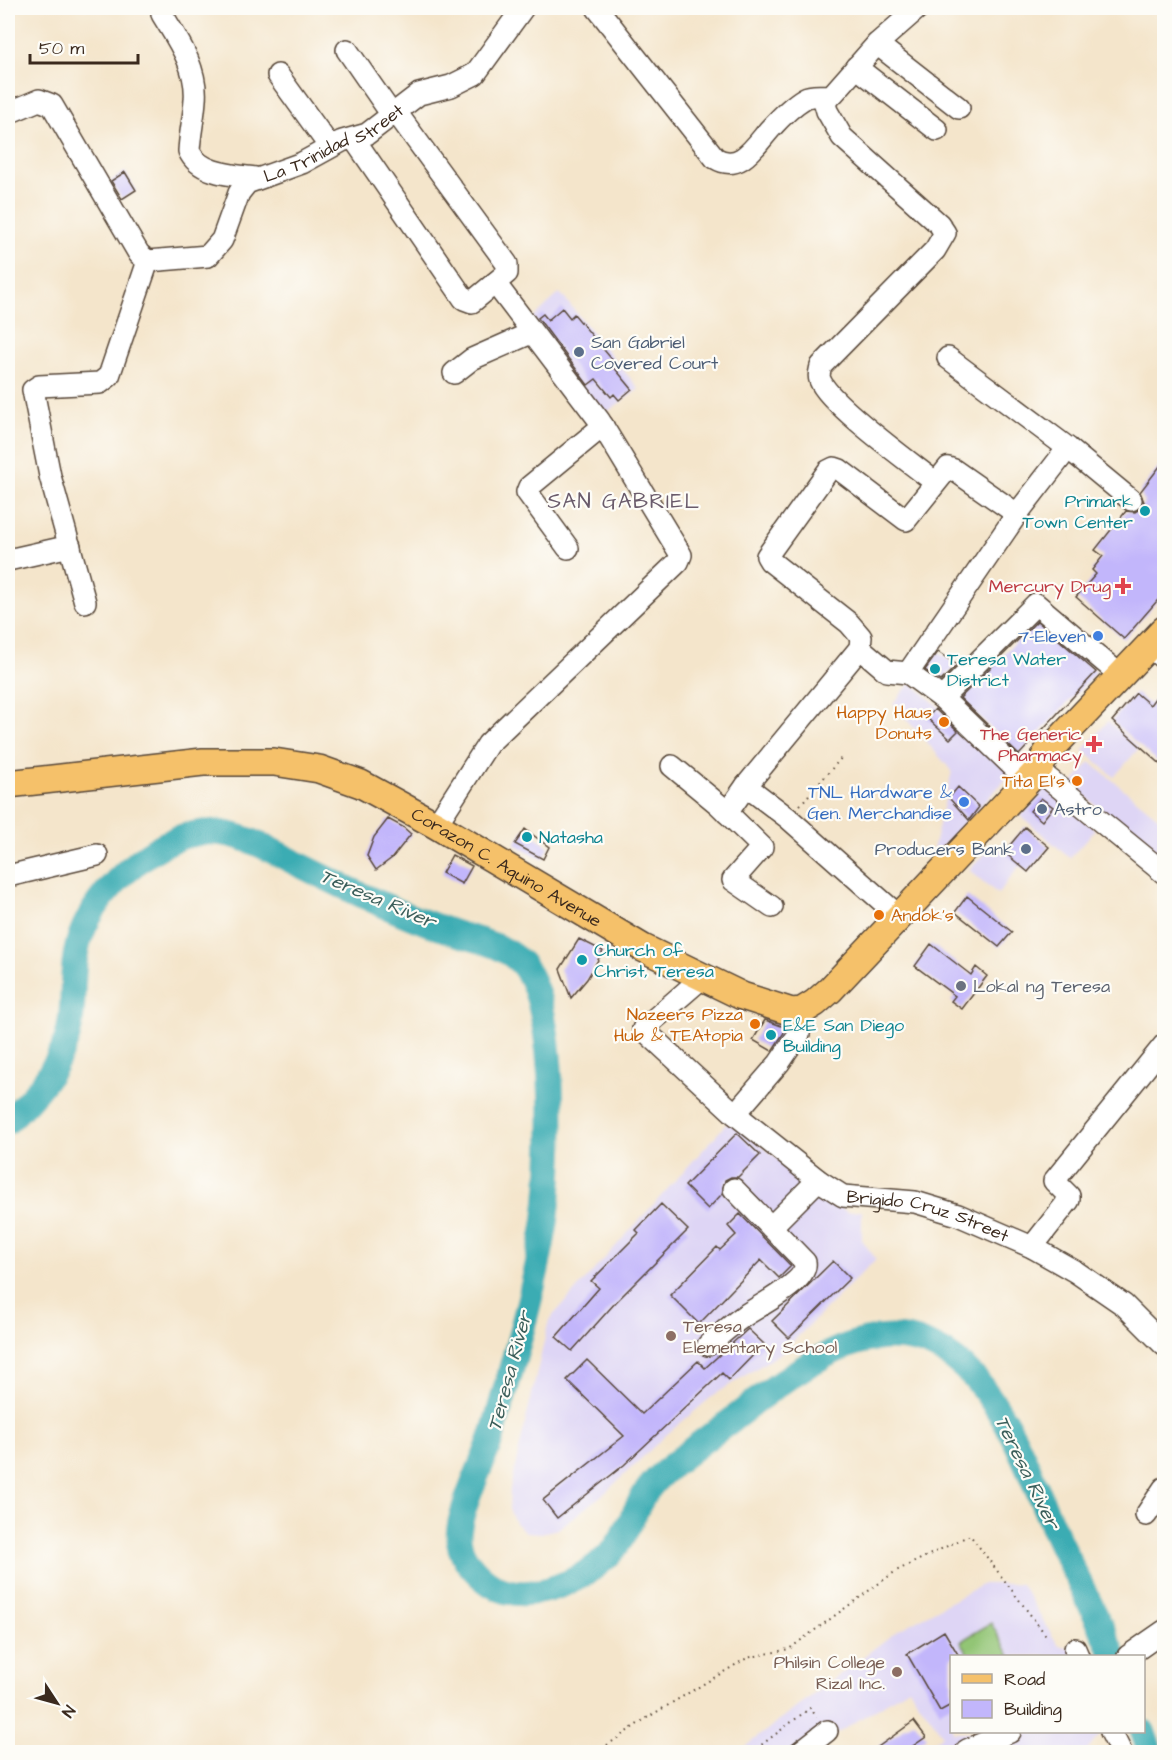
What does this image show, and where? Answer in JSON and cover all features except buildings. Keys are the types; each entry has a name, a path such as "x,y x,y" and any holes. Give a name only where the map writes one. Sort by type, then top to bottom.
{"main road":[{"path":"802,1011 830,990 901,918 1032,775 1047,753 1120,675 1161,649"},
{"path":"1032,775 1056,762 1161,649"},
{"name":"Corazon C. Aquino Avenue","path":"8,783 203,762 274,762 338,774 361,784 435,825 580,913 703,977 742,996 784,1011 802,1011"}],"street":[{"name":"La Trinidad Street","path":"148,261 200,258 215,250 227,229 242,188 255,178 302,163 330,147 367,134 419,94 468,80 523,8"},
{"path":"597,8 716,158 725,164 735,163 758,146 770,129 804,99 809,96 832,95 877,44 918,8"},
{"path":"162,14 183,49 192,73 195,97 189,151 201,165 223,174 255,178"},
{"path":"877,44 959,108"},
{"path":"346,50 507,264 507,273 472,302 464,298 354,139"},
{"path":"856,67 938,130"},
{"path":"278,75 330,147"},
{"path":"823,97 842,137 939,224 945,233 935,250 821,366 819,375 821,382 838,404 935,482"},
{"path":"8,113 39,100 52,105 139,254 148,261 109,376 100,383 39,386 33,390 50,476 85,602"},
{"path":"435,825 488,744 678,562 681,555 603,426 576,387 531,333 495,283"},
{"path":"454,373 472,358 531,333"},
{"path":"948,358 1068,448 1131,500"},
{"path":"568,548 527,492 529,487 603,426"},
{"path":"908,674 1017,514 1068,448"},
{"path":"727,813 746,786 860,648 861,637 849,622 770,561 767,556 828,471 834,468 906,520 948,468 1017,514"},
{"path":"8,560 70,546"},
{"path":"942,698 1036,604 1120,675"},
{"path":"860,648 887,671 908,674 942,698 1032,775 1164,873"},
{"path":"672,766 762,846 733,880 772,907"},
{"path":"746,786 788,818 901,918"},
{"path":"8,876 97,855"},
{"name":"Brigido Cruz Street","path":"703,977 643,1029 735,1114 818,1180 843,1196 915,1202 958,1215 1032,1247 1077,1272 1124,1305 1164,1345"},
{"path":"735,1114 779,1063 799,1034 802,1011"},
{"path":"1032,1247 1069,1200 1069,1196 1054,1181 1164,1045"},
{"path":"771,1227 818,1180"},
{"path":"708,1345 801,1275 806,1267 805,1262 734,1189"},
{"path":"1146,1515 1164,1488"},
{"path":"1130,1655 1164,1631"},
{"path":"800,1752 827,1731"},
{"path":"967,1750 1005,1733"},
{"path":"1113,1733 1121,1752"}],"path":[{"path":"788,818 843,756"},
{"path":"597,1752 645,1719 747,1658 789,1650 896,1571 970,1535 1048,1638"},
{"path":"752,1752 810,1708 827,1731"}],"shaded area":[{"path":"560,293 639,389 590,424 520,330"},
{"path":"911,682 1012,773 931,858 952,771 893,704"},
{"path":"1108,721 1139,748 1114,777 1083,750"},
{"path":"1090,762 1164,822 1164,842 1156,853 1071,785"},
{"path":"1046,787 1095,830 1070,858 1021,816"},
{"path":"995,844 1020,865 998,894 969,870"},
{"name":"Teresa Elementary School","path":"731,1119 806,1183 847,1212 862,1211 862,1240 876,1259 782,1352 714,1395 666,1435 606,1492 558,1529 541,1533 526,1532 515,1523 509,1509 510,1489 549,1320"},
{"name":"Philsin College Rizal Inc.","path":"983,1584 1021,1584 1058,1645 1074,1649 1077,1655 950,1655 950,1733 1101,1733 1086,1752 921,1752 943,1735 909,1688 808,1752 738,1752 897,1631"}],"green space":[{"path":"991,1623 1009,1655 968,1655 961,1641"}],"waterway":[{"name":"Teresa River","path":"8,1121 42,1084 62,1051 71,1018 75,959 79,942 95,908 106,893 133,866 163,845 182,837 200,833 217,833 251,841 393,909 496,946 521,963 534,984 542,1015 551,1092 550,1173 544,1232 521,1333 493,1433 461,1517 460,1548 476,1572 492,1585 507,1591 523,1593 540,1591 575,1579 591,1570 615,1548 649,1488 665,1471 765,1394 823,1356 854,1344 885,1338 915,1340 946,1354 976,1380 1003,1417 1114,1655"},
{"name":"Teresa River","path":"1143,1733 1150,1752"}],"place":[{"name":"San Gabriel Covered Court","path":"579,352"},
{"name":"Primark Town Center","path":"1145,511"},
{"name":"Mercury Drug","path":"1123,586"},
{"name":"7-Eleven","path":"1098,636"},
{"name":"Teresa Water District","path":"935,669"},
{"name":"Happy Haus Donuts","path":"944,722"},
{"name":"The Generic Pharmacy","path":"1094,744"},
{"name":"Tita El's","path":"1077,781"},
{"name":"TNL Hardware & Gen. Merchandise","path":"964,802"},
{"name":"Astro","path":"1042,809"},
{"name":"Natasha","path":"527,837"},
{"name":"Producers Bank","path":"1026,849"},
{"name":"Andok's","path":"879,915"},
{"name":"Church of Christ, Teresa","path":"582,960"},
{"name":"Lokal ng Teresa","path":"961,986"},
{"name":"Nazeers Pizza Hub & TEAtopia","path":"755,1024"},
{"name":"E&E San Diego Building","path":"771,1035"},
{"name":"Teresa Elementary School","path":"671,1336"},
{"name":"Philsin College Rizal Inc.","path":"897,1672"}],"district":[{"name":"SAN GABRIEL","path":"624,501"}]}
